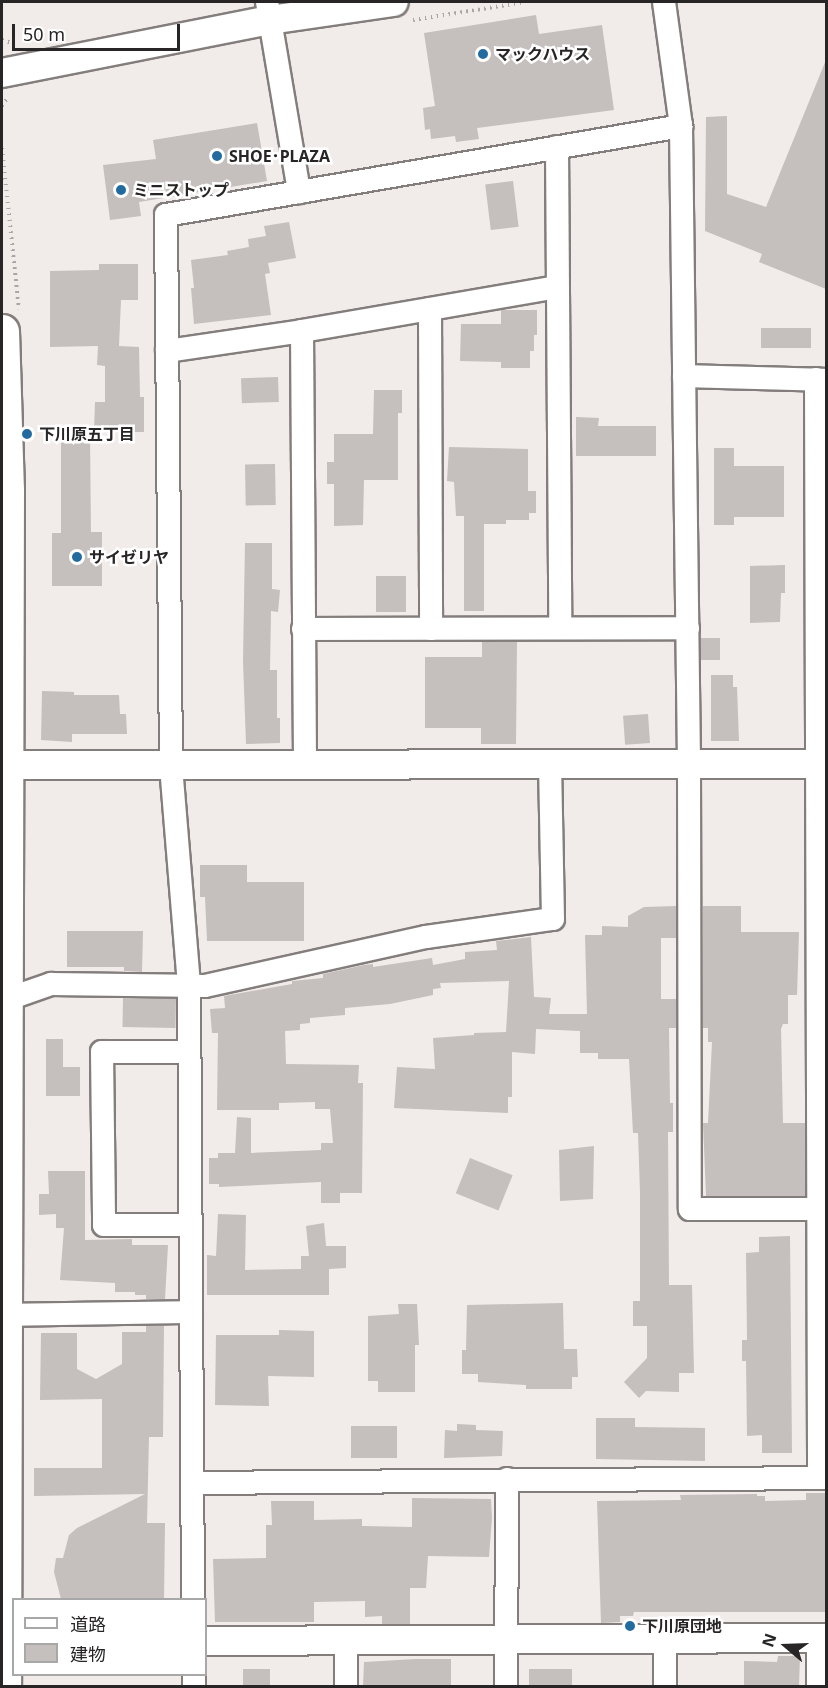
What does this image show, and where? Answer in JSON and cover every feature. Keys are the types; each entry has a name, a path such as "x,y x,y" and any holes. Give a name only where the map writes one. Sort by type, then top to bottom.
{"highway":[{"path":"2,331 7,420 4,765 8,999 3,1315 6,1643 4,1686"}],"street":[{"path":"2,73 269,11 394,2"},
{"path":"664,2 681,126 688,628 690,1209 818,1209"},
{"path":"269,11 298,192"},
{"path":"193,1598 189,985 171,766 166,215 681,126"},
{"path":"556,147 560,628"},
{"path":"167,351 302,331 557,287"},
{"path":"430,309 431,629"},
{"path":"302,331 305,766"},
{"path":"192,1483 823,1478 818,1209 822,764 821,379 684,376"},
{"path":"303,629 688,628"},
{"path":"4,765 822,764"},
{"path":"8,999 51,984 206,986 426,937 554,920 550,765"},
{"path":"189,1052 102,1052 104,1225 190,1225"},
{"path":"3,1315 191,1312"},
{"path":"506,1686 507,1479"},
{"path":"207,1641 822,1638 818,1686"},
{"path":"665,1639 665,1686"},
{"path":"346,1640 346,1686"}],"building":[{"path":"536,15 539,34 602,25 614,110 477,128 479,139 456,142 455,136 431,139 430,129 425,130 423,108 435,106 424,33"},
{"path":"826,60 826,289 759,262 762,254 705,231 706,117 727,116 727,194 766,207"},
{"path":"257,123 267,181 139,202 141,216 110,220 103,165 156,159 153,140"},
{"path":"513,181 519,227 491,230 485,184"},
{"path":"289,222 296,258 268,263 270,273 265,274 271,315 194,324 191,260 228,255 227,251 249,247 248,239 266,236 264,226"},
{"path":"99,264 138,264 138,300 121,300 119,346 139,347 140,397 144,397 144,432 94,432 95,402 105,402 105,366 97,365 98,346 50,347 50,271 99,270"},
{"path":"501,310 537,310 537,335 534,335 534,351 530,351 530,368 501,368 501,362 460,361 461,324 501,324"},
{"path":"761,328 811,328 811,348 761,348"},
{"path":"278,377 279,402 242,403 241,378"},
{"path":"374,390 402,390 402,413 398,413 398,480 364,480 363,525 334,526 334,484 327,484 327,462 334,462 334,434 373,434"},
{"path":"576,417 599,418 598,426 656,426 656,456 576,456"},
{"path":"61,433 90,433 91,532 102,532 102,586 52,586 52,533 61,533"},
{"path":"449,447 528,449 528,491 536,491 536,513 529,513 529,520 506,520 506,524 484,524 484,611 464,611 464,516 456,516 454,482 447,481"},
{"path":"714,448 734,448 734,466 784,466 784,517 734,517 734,525 714,525"},
{"path":"275,464 276,505 246,506 245,465"},
{"path":"245,543 272,543 272,589 280,590 278,612 271,611 270,670 277,670 277,718 280,718 280,743 246,744 243,661"},
{"path":"785,565 785,593 781,593 780,622 750,623 750,566"},
{"path":"376,576 406,576 406,612 376,612"},
{"path":"701,638 720,638 720,660 701,660"},
{"path":"482,642 517,642 516,744 481,744 481,728 425,728 425,657 482,657"},
{"path":"711,675 733,675 733,687 737,687 739,741 711,741"},
{"path":"42,691 74,692 74,695 119,695 120,714 126,714 127,734 72,734 72,742 41,740"},
{"path":"648,714 650,743 625,745 623,716"},
{"path":"200,865 247,865 247,882 304,882 304,941 207,941 205,897 200,897"},
{"path":"676,906 676,938 661,938 661,999 676,999 676,1028 669,1028 670,1103 673,1103 673,1132 668,1132 669,1285 692,1285 694,1373 679,1373 679,1392 646,1391 639,1398 624,1382 647,1358 647,1326 633,1326 633,1301 640,1301 640,1193 638,1133 633,1133 629,1059 598,1059 598,1053 580,1053 580,1031 536,1029 535,1054 512,1052 512,1097 508,1097 508,1113 394,1108 397,1067 435,1069 433,1038 506,1032 509,981 440,983 441,988 433,989 433,995 390,1004 345,1008 345,1015 310,1018 310,1023 300,1024 300,1030 285,1031 286,1064 359,1065 358,1083 363,1083 362,1193 340,1193 340,1203 321,1203 321,1182 219,1187 219,1184 209,1184 209,1158 218,1158 218,1153 235,1153 237,1117 251,1118 251,1153 321,1150 321,1143 333,1143 330,1109 315,1109 315,1102 279,1103 279,1110 217,1110 218,1033 212,1033 210,1009 225,1008 224,996 292,984 292,981 323,978 323,974 364,965 373,964 373,967 432,958 433,965 465,959 465,952 497,950 496,941 531,937 534,997 551,998 549,1014 587,1014 585,935 602,935 602,926 628,927 628,916 644,907"},
{"path":"703,906 741,906 741,932 799,932 797,995 788,995 788,1024 783,1024 781,1029 783,1123 805,1123 805,1196 706,1196 703,1123 708,1123 712,1042 708,1042 708,1028 703,1028"},
{"path":"67,931 143,931 142,972 124,971 124,967 67,967"},
{"path":"123,998 176,999 175,1028 122,1027"},
{"path":"46,1039 63,1039 63,1067 80,1067 80,1096 46,1096"},
{"path":"594,1146 593,1199 560,1201 559,1150"},
{"path":"470,1158 513,1175 498,1210 456,1193"},
{"path":"48,1171 85,1171 85,1240 132,1239 132,1245 168,1245 165,1299 146,1299 146,1295 135,1295 135,1292 115,1292 115,1283 60,1280 64,1228 56,1228 56,1214 39,1215 39,1194 49,1194"},
{"path":"218,1214 246,1215 245,1270 301,1269 301,1256 309,1256 306,1226 324,1223 326,1246 346,1246 346,1268 329,1269 329,1295 207,1295 207,1255 216,1256"},
{"path":"790,1236 792,1453 762,1453 762,1435 747,1436 746,1361 742,1361 742,1340 747,1340 746,1253 759,1252 759,1237"},
{"path":"563,1303 564,1349 577,1349 578,1377 572,1377 572,1389 526,1389 526,1385 478,1382 478,1374 462,1374 462,1350 466,1350 467,1305"},
{"path":"398,1304 417,1304 419,1345 415,1345 415,1392 378,1392 378,1381 368,1381 368,1316 399,1314"},
{"path":"146,1326 164,1326 163,1437 149,1437 147,1523 165,1523 164,1598 61,1598 54,1572 56,1558 63,1558 69,1535 77,1528 145,1494 34,1496 34,1468 102,1468 102,1399 40,1400 41,1333 77,1333 77,1369 96,1379 122,1364 122,1332 146,1332"},
{"path":"279,1330 314,1331 314,1377 268,1376 269,1406 215,1405 216,1335 279,1335"},
{"path":"596,1418 635,1418 635,1427 705,1428 705,1461 596,1459"},
{"path":"457,1424 476,1425 476,1430 503,1431 502,1456 444,1458 445,1430 457,1431"},
{"path":"351,1426 397,1426 397,1458 351,1458"},
{"path":"806,1493 826,1493 826,1612 634,1612 633,1616 620,1616 620,1622 601,1623 597,1501 681,1500 680,1495 757,1494 757,1496 765,1496 765,1501 806,1500"},
{"path":"412,1498 491,1499 492,1518 489,1557 428,1556 426,1588 410,1588 410,1624 382,1624 382,1616 365,1617 365,1601 314,1602 314,1622 215,1622 213,1559 266,1558 266,1525 272,1525 271,1501 314,1501 314,1520 362,1519 362,1526 412,1527"},
{"path":"778,1656 800,1656 799,1686 744,1686 744,1661 777,1662"},
{"path":"451,1659 451,1686 363,1686 364,1662"},
{"path":"243,1669 270,1669 270,1686 243,1686"},
{"path":"529,1669 572,1669 572,1686 529,1686"}],"place":[{"name":"マックハウス","path":"483,54"},
{"name":"SHOE･PLAZA","path":"217,156"},
{"name":"ミニストップ","path":"121,190"},
{"name":"下川原五丁目","path":"27,434"},
{"name":"サイゼリヤ","path":"77,557"},
{"name":"下川原団地","path":"630,1626"}]}
